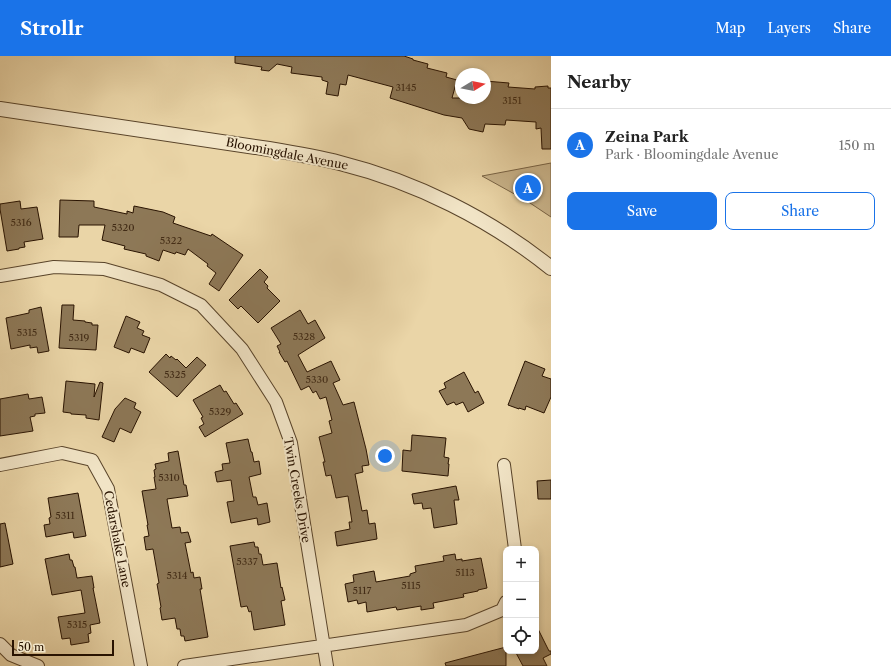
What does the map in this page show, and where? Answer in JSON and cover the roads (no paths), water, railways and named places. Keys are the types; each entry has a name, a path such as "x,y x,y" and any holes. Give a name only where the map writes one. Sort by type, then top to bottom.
{"street":[{"name":"Bloomingdale Avenue","path":"0,109 253,147 350,165 408,185 456,207 506,236 551,268"},
{"name":"Twin Creeks Drive","path":"0,276 54,267 104,269 161,285 202,305 242,349 276,402 291,443 328,666"},
{"name":"Cedarshake Lane","path":"0,465 62,453 92,460 108,489 141,666"},
{"path":"504,465 516,546"},
{"path":"184,666 466,625 502,610 503,608"},
{"path":"0,644 11,655 38,666"}],"place":[{"name":"Zeina Park","path":"528,188"}]}
